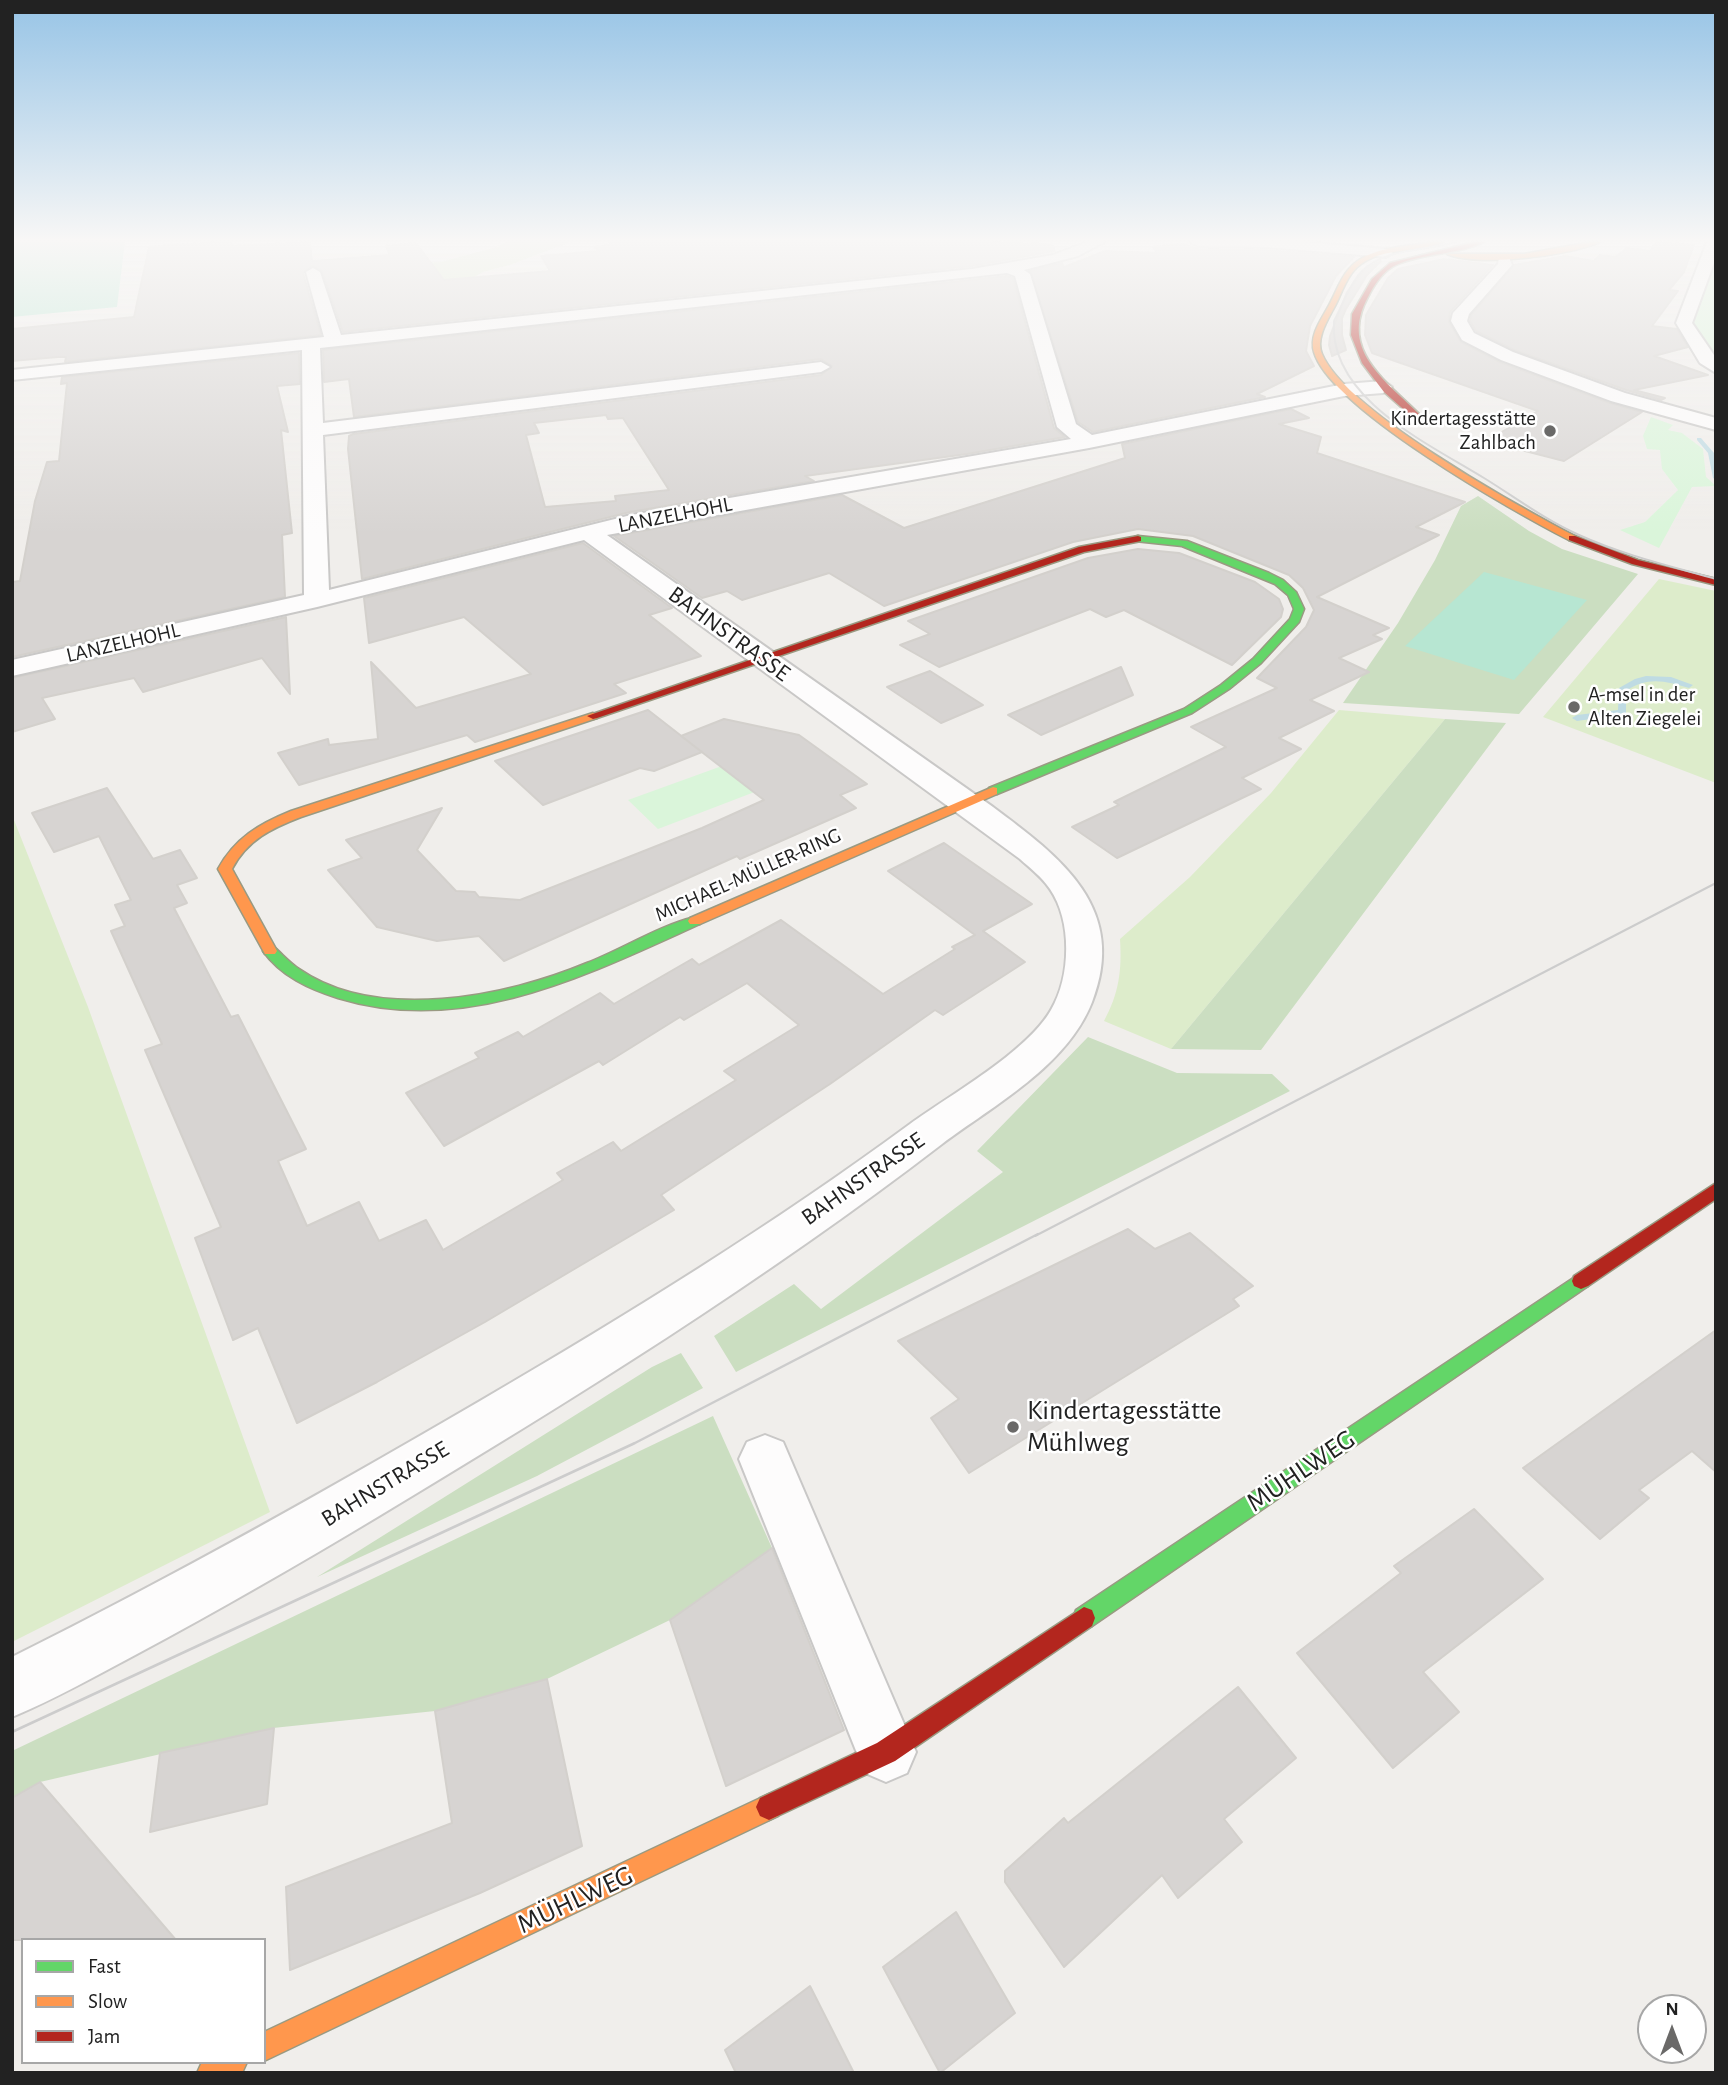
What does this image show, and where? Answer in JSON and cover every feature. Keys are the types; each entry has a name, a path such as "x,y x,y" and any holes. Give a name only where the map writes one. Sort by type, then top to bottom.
{"street":[{"path":"12,375 350,339"},
{"path":"1041,339 1067,427 1089,442"},
{"path":"1318,339 1321,360 1344,390 1414,442 1564,536 1635,563 1716,582"},
{"path":"1355,339 1383,387 1405,408 1434,428"},
{"path":"1474,339 1490,349 1577,383 1633,402 1716,424"},
{"path":"1694,339 1706,359 1716,368"},
{"path":"311,344 317,600"},
{"path":"315,430 821,367"},
{"name":"LANZELHOHL","path":"12,668 317,600 689,510 1089,442 1344,390 1383,387"},
{"name":"BAHNSTRASSE","path":"12,1688 120,1634 366,1496 665,1315 901,1154 1031,1055 1069,1013 1079,985 1083,957 1082,929 1072,897 1036,856 967,802 763,660 589,533"},
{"name":"MICHAEL-MÜLLER-RING","path":"1138,539 1184,543 1279,582 1292,594 1299,609 1295,620 1257,661 1188,711 967,802 589,967 524,990 454,1002 419,1003 362,998 322,990 299,978 279,962 225,869 232,850 244,839 296,814 763,660 1114,541 1138,539"},
{"path":"1649,549 1716,565"},
{"name":"MÜHLWEG","path":"266,2047 886,1752 1716,1189"},
{"path":"765,1459 886,1752"},
{"path":"211,2073 229,2064"}],"green space":[{"path":"1700,339 1716,339 1716,363"},
{"path":"1651,417 1673,425 1668,430 1682,433 1703,449 1706,477 1716,486 1692,487 1659,548 1620,530 1645,522 1678,490 1662,469 1660,450 1647,449 1643,436"},
{"path":"1478,496 1529,531 1562,549 1638,574 1519,714 1343,703 1398,623 1435,560 1461,506"},
{"path":"1484,572 1587,600 1514,680 1405,646"},
{"path":"1659,579 1716,591 1716,783 1543,717"},
{"path":"1339,710 1445,719 1171,1049 1104,1021 1118,982 1120,939 1190,877 1271,793"},
{"path":"1445,719 1506,723 1261,1050 1171,1049"},
{"path":"733,762 765,788 658,829 628,800"},
{"path":"12,815 88,1007 270,1512 12,1642"},
{"path":"1088,1037 1177,1073 1272,1074 1290,1091 736,1372 714,1336 794,1284 821,1309 1003,1172 977,1151"},
{"path":"681,1353 703,1388 537,1476 317,1577 652,1367"},
{"path":"713,1416 772,1548 670,1620 547,1679 435,1711 273,1728 40,1782 12,1798 12,1751"}],"building":[{"path":"12,339 280,339 65,362 66,357 12,361"},
{"path":"422,339 1030,339 1054,428 1065,437 967,454 805,476 814,481 630,512 362,579 348,449 349,436 353,434 821,375 832,366 821,359 354,417 349,379 324,382 323,350","holes":["606,415 608,419 623,418 669,490 615,496 616,501 545,507 526,435 539,433 534,423"]},
{"path":"1052,339 1308,339 1306,351 1314,366 1257,394 1265,397 1093,432 1078,422"},
{"path":"1330,339 1343,339 1346,350 1332,356"},
{"path":"1367,339 1459,339 1500,362 1610,403 1642,412 1564,461 1486,441 1538,411 1372,353"},
{"path":"1493,339 1683,339 1688,347 1654,356 1708,375 1634,390 1665,398 1661,400 1514,350"},
{"path":"299,353 300,384 277,386 288,432 281,430 292,533 282,535 285,597 12,657 12,582 20,581 35,501 47,462 59,461 67,383 61,384 62,377"},
{"path":"1291,409 1309,418 1279,424 1321,437 1317,453 1465,502 1416,527 1439,535 1317,597 1389,628 1373,635 1382,639 1339,658 1369,672 1310,700 1334,711 1279,738 1301,749 1242,778 1261,789 1117,858 1072,827 1119,805 1114,802 1226,747 1191,727 1277,688 1257,678 1306,627 1314,610 1303,588 1289,575 1193,536 1138,529 1073,542 884,606 829,573 742,600 727,591 702,598 614,536 842,495 904,528 1125,458 1122,444"},
{"path":"583,543 672,608 649,615 701,656 614,684 626,693 475,742 467,735 299,785 278,753 328,739 329,745 378,739 371,662 416,708 531,674 464,617 369,643 364,598"},
{"path":"1138,549 1179,553 1255,582 1279,599 1283,609 1281,617 1232,665 1124,610 1106,617 1090,609 939,667 900,645 930,634 908,621 1088,558"},
{"path":"286,617 290,694 262,658 143,692 134,678 42,698 55,719 12,732 12,678"},
{"path":"1121,667 1133,695 1041,735 1008,715"},
{"path":"930,671 983,705 941,723 887,687"},
{"path":"648,710 702,752 654,771 640,768 543,805 495,761"},
{"path":"724,719 799,735 867,784 840,795 856,808 740,859 737,856 504,961 479,936 437,941 377,927 328,870 362,858 346,840 442,808 417,850 456,891 475,892 479,897 520,900 702,828 764,800 681,736"},
{"path":"107,788 153,859 180,850 197,878 177,885 187,903 174,908 231,1017 238,1015 306,1149 278,1161 307,1226 359,1202 379,1241 426,1220 443,1250 563,1180 557,1173 613,1142 621,1151 736,1080 724,1071 799,1025 747,983 684,1020 680,1017 603,1065 599,1061 444,1146 406,1093 479,1058 475,1053 518,1032 523,1037 600,993 614,1004 692,959 699,965 781,920 883,994 955,949 952,947 975,935 888,871 944,843 1032,904 983,931 1025,962 943,1015 935,1010 830,1084 661,1195 674,1210 485,1322 297,1423 258,1328 233,1340 195,1238 221,1227 145,1050 162,1044 111,931 125,926 115,905 131,900 99,836 54,852 32,813"},
{"path":"1128,1229 1155,1249 1190,1233 1253,1286 1233,1299 1239,1306 969,1473 931,1418 959,1399 898,1341"},
{"path":"1716,1330 1716,1472 1692,1451 1639,1490 1649,1498 1600,1539 1523,1468"},
{"path":"1474,1509 1543,1579 1423,1672 1459,1712 1393,1768 1297,1653 1401,1573 1394,1566"},
{"path":"772,1548 844,1730 726,1786 670,1620"},
{"path":"547,1679 582,1846 480,1893 290,1970 286,1887 452,1823 435,1711"},
{"path":"1238,1687 1296,1758 1224,1819 1242,1842 1178,1898 1162,1875 1064,1967 1005,1882 1005,1871 1064,1818 1068,1823"},
{"path":"274,1728 267,1804 150,1832 160,1753"},
{"path":"40,1782 174,1938 12,1940 12,1798"},
{"path":"956,1912 1015,2013 940,2073 883,1967"},
{"path":"810,1986 854,2073 736,2073 725,2050"}],"waterway":[{"path":"1699,439 1711,453 1716,478"},
{"path":"1577,718 1623,712 1622,690 1638,680 1663,678 1689,685"}],"tram line":[{"path":"1335,339 1336,348 1347,373 1364,396 1411,434 1566,529 1630,554 1716,579"},
{"path":"1035,1236 1716,883"},
{"path":"12,1732 635,1443 1038,1234"}],"traffic: fast":[{"path":"993,791 1188,711 1225,687 1257,661 1295,620 1299,609 1292,594 1279,582 1184,543 1138,539"},
{"path":"270,951 293,972 322,988 355,998 391,1003 463,1002 497,997 549,983 695,921"},
{"path":"1084,1618 1581,1281"}],"traffic: slow":[{"path":"1318,339 1318,354 1332,376 1358,401 1432,456 1513,506 1572,538"},
{"path":"270,951 225,869 238,849 254,834 296,814 593,716"},
{"path":"695,921 993,791"},
{"path":"266,2046 769,1807"},
{"path":"211,2073 229,2064"}],"traffic: jam":[{"path":"1356,339 1366,363 1387,390 1421,420"},
{"path":"1572,538 1635,562 1716,582"},
{"path":"593,716 1082,549 1138,539"},
{"path":"1581,1281 1716,1190"},
{"path":"769,1807 886,1752 1084,1618"}],"place":[{"name":"Kindertagesstätte Zahlbach","path":"1550,431"},
{"name":"A-msel in der Alten Ziegelei","path":"1574,707"},
{"name":"Kindertagesstätte Mühlweg","path":"1013,1427"}]}
